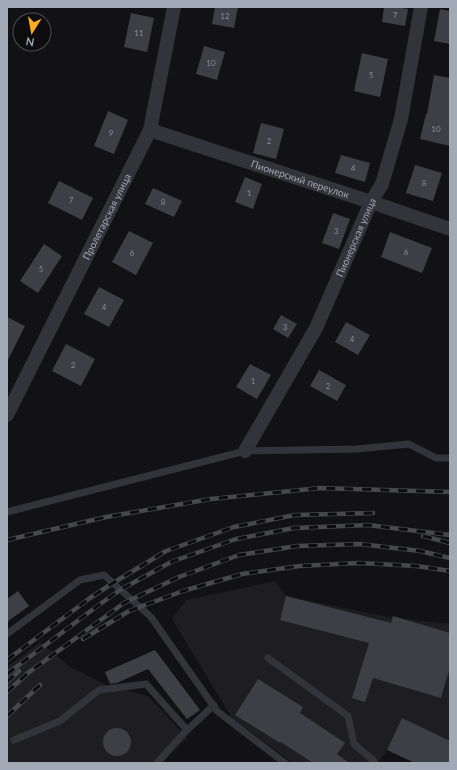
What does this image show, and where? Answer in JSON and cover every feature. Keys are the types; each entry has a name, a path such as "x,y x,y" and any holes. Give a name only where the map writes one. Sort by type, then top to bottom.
{"street":[{"name":"Пролетарская улица","path":"7,415 150,130 174,7"},
{"name":"Пионерская улица","path":"245,451 316,328 371,202 382,184 401,120 421,7"},
{"name":"Пионерский переулок","path":"150,130 450,229"}],"lane":[{"path":"7,512 245,451 357,449 409,444 436,458 450,458"},
{"path":"7,634 80,580 104,575 151,617 217,711 285,763"},
{"path":"268,658 348,716 354,744 374,761 373,763"},
{"path":"14,740 60,721 99,690 146,684 187,730"},
{"path":"157,763 187,730 214,705"}],"shaded area":[{"path":"275,581 286,596 392,618 450,624 450,763 415,763 387,750 378,763 293,763 232,718 172,619 186,600"},
{"path":"40,642 69,666 106,685 148,696 187,738 162,763 7,763 7,667"}],"building":[{"path":"215,7 238,7 234,28 212,24"},
{"path":"384,7 408,9 405,26 382,22"},
{"path":"440,9 450,11 450,44 434,41"},
{"path":"131,13 154,18 147,52 124,47"},
{"path":"204,46 225,52 217,80 196,74"},
{"path":"362,53 388,59 380,97 354,91"},
{"path":"434,75 450,78 450,146 420,139 427,114"},
{"path":"108,111 128,120 114,154 94,146"},
{"path":"261,123 284,129 276,159 253,153"},
{"path":"341,155 370,163 365,182 335,173"},
{"path":"415,165 442,173 433,201 406,193"},
{"path":"245,177 262,184 253,209 235,202"},
{"path":"59,181 93,198 82,220 48,203"},
{"path":"153,188 182,201 174,217 145,204"},
{"path":"333,213 350,219 339,249 322,243"},
{"path":"129,231 153,243 136,275 112,262"},
{"path":"390,232 432,248 422,273 381,257"},
{"path":"44,244 62,256 38,293 20,281"},
{"path":"99,287 124,300 109,327 84,314"},
{"path":"281,315 297,324 288,338 273,329"},
{"path":"7,317 25,326 7,362"},
{"path":"346,322 370,335 358,355 335,342"},
{"path":"66,344 95,359 81,386 52,371"},
{"path":"250,364 271,375 257,399 236,387"},
{"path":"319,370 346,385 337,401 310,386"},
{"path":"18,591 29,606 7,622 7,599"},
{"path":"286,596 391,623 393,616 450,633 450,667 441,698 373,678 365,702 352,698 369,643 280,620"},
{"path":"155,650 200,710 187,719 148,669 117,683 110,684 105,672"},
{"path":"258,679 303,707 300,713 345,743 337,754 349,763 313,763 235,715"},
{"path":"402,718 450,741 450,763 415,763 387,750"},
{"path":"117,728 127,732 131,742 127,752 117,756 107,752 103,742 107,732"}],"railway":[{"path":"7,540 106,517 211,499 320,488 450,492"},
{"path":"7,660 90,598 166,551 234,527 295,515 373,513"},
{"path":"7,674 120,590 171,562 236,539 294,528 368,525 450,535"},
{"path":"423,536 450,543"},
{"path":"7,692 28,673 124,603 179,577 239,555 297,546 360,544 420,551 450,558"},
{"path":"83,639 129,611 183,591 242,574 300,566 359,563 417,566 450,571"},
{"path":"7,682 19,671"},
{"path":"7,716 40,685"}]}
